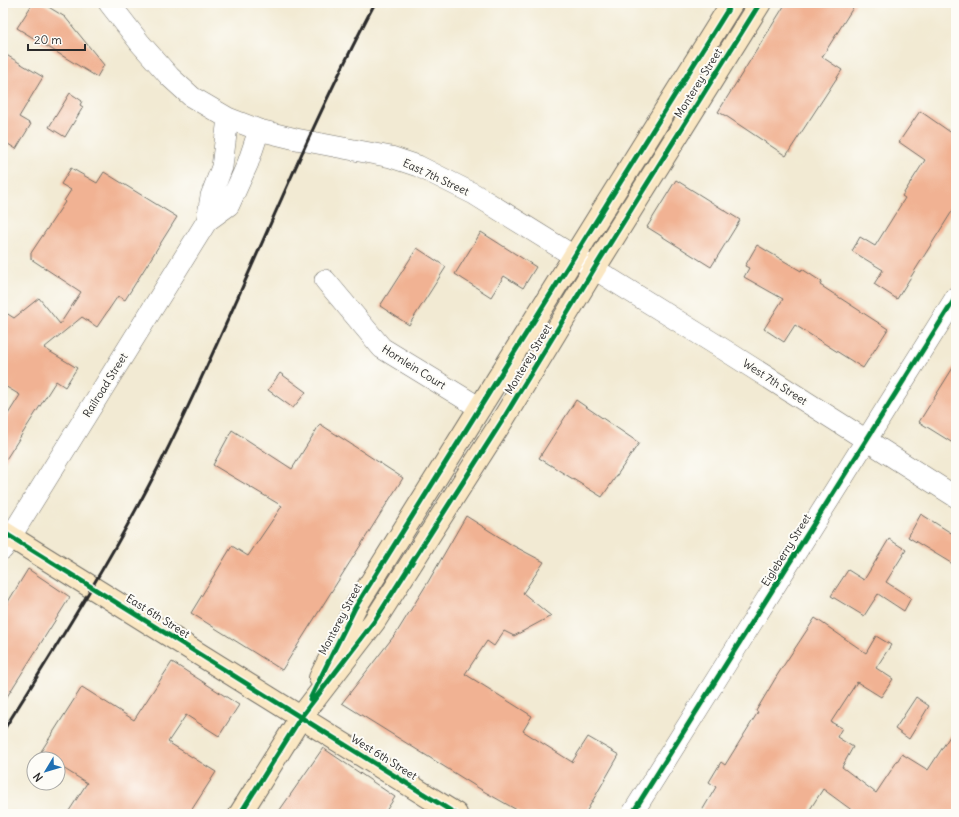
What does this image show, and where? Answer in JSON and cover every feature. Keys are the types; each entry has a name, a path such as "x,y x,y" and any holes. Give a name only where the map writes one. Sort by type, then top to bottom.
{"main road":[{"name":"Monterey Street","path":"302,717 355,608 732,3"},
{"name":"Monterey Street","path":"240,814 302,717 374,622 502,422 594,269 760,3"},
{"name":"East 6th Street","path":"6,539 302,717"},
{"name":"West 6th Street","path":"302,717 456,814"}],"street":[{"name":"East 7th Street","path":"109,3 170,77 192,97 228,118 259,130 296,139 391,157 418,166 474,194 594,269"},
{"name":"Railroad Street","path":"207,221 211,196 222,167 228,118"},
{"name":"Railroad Street","path":"6,539 207,221 229,204 248,163 259,130"},
{"name":"West 7th Street","path":"594,269 956,497"},
{"name":"Hornlein Court","path":"325,280 382,348 480,408"},
{"name":"Eigleberry Street","path":"632,814 956,297"}],"building":[{"path":"33,3 42,3 65,17 104,65 97,77 17,28"},
{"path":"786,3 856,3 822,57 842,70 786,156 718,112"},
{"path":"3,53 43,77 19,117 31,124 16,149 5,142 3,145"},
{"path":"70,93 82,101 80,105 83,107 65,137 49,127"},
{"path":"920,111 956,136 956,205 897,299 874,284 883,270 852,251 860,237 875,246 905,198 902,196 925,160 899,142"},
{"path":"71,168 97,183 104,172 177,217 125,300 118,296 97,327 82,317 44,348 77,368 65,387 56,381 3,464 3,422 20,395 3,385 3,311 14,318 39,298 60,324 81,292 31,259 31,253 65,202 64,201 71,190 61,184"},
{"path":"676,180 740,220 711,267 647,227"},
{"path":"481,232 536,267 523,288 504,276 491,297 455,274"},
{"path":"757,245 801,271 802,269 822,282 820,285 888,329 863,368 795,325 784,342 764,329 783,299 744,277 749,268 745,266"},
{"path":"417,248 446,267 409,325 380,306"},
{"path":"956,363 956,445 919,422"},
{"path":"280,373 306,392 293,408 268,390"},
{"path":"576,400 639,443 602,497 539,458"},
{"path":"320,424 403,478 282,670 191,613 232,546 248,556 282,506 213,465 232,430 292,469"},
{"path":"921,514 956,536 956,566 908,537"},
{"path":"466,516 512,545 544,562 523,593 551,616 514,636 504,631 494,646 487,641 465,674 532,716 523,731 572,762 588,737 619,755 585,814 524,814 485,792 342,703 397,632"},
{"path":"889,539 906,550 886,582 911,598 904,611 878,594 864,616 831,596 848,570 864,580"},
{"path":"28,569 70,597 3,703 3,610"},
{"path":"815,618 866,653 876,636 891,645 876,668 893,679 881,697 857,682 831,722 842,728 837,737 853,747 842,767 876,793 902,754 928,770 956,727 956,814 857,814 823,789 807,814 700,814 716,787 709,782 721,762 725,765 758,712 756,711 778,674"},
{"path":"172,662 239,705 219,736 186,715 168,742 216,772 189,814 67,814 87,783 66,770 66,751 41,751 82,687 134,720"},
{"path":"916,697 929,706 909,739 895,729"},
{"path":"323,748 395,797 384,814 277,814"}],"railway":[{"path":"3,731 67,629 147,490 218,342 320,115 375,3"}],"cycle path":[{"path":"310,699 355,608 732,3"},
{"path":"240,814 301,717 374,622 502,421 594,269 760,3"},
{"path":"632,814 956,297"},
{"path":"3,532 456,814"}]}
